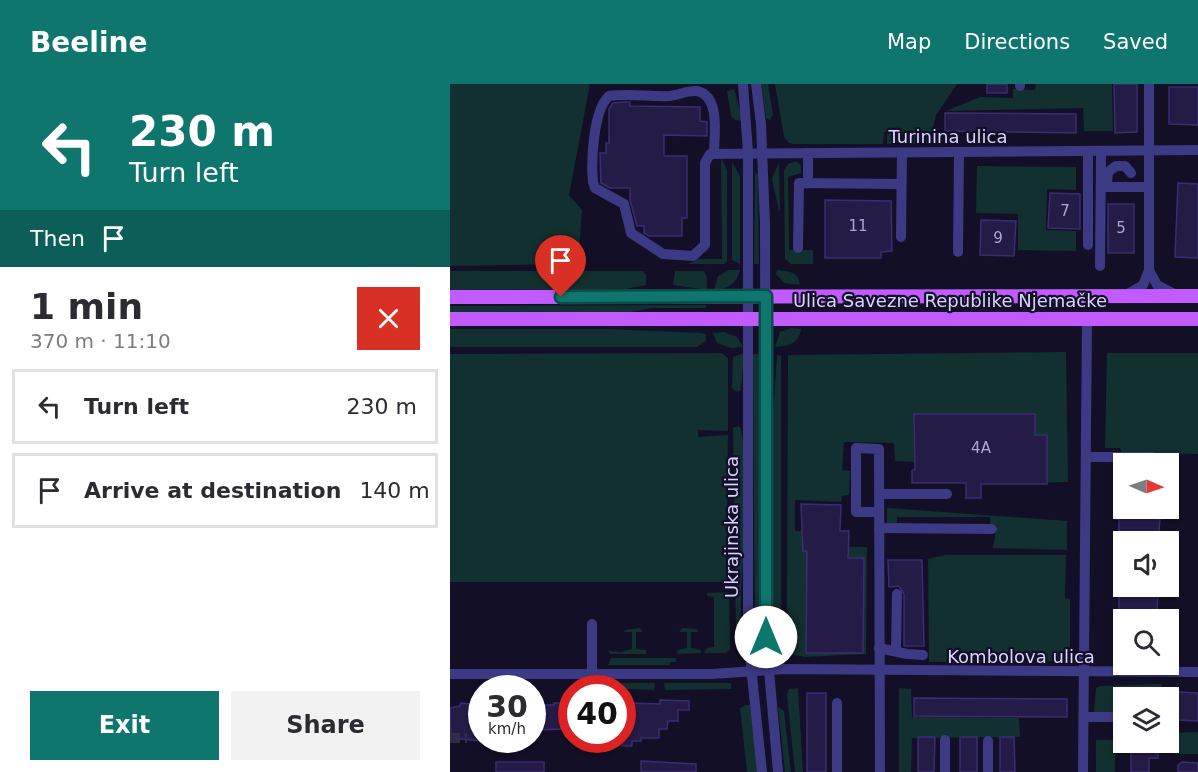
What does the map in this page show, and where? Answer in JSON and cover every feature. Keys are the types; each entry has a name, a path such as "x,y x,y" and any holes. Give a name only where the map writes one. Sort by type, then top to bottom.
{"main road":[{"name":"Ulica Savezne Republike Njemačke","path":"450,297 1198,296"},
{"name":"Ulica Savezne Republike Njemačke","path":"450,320 1198,319"}],"street":[{"name":"Ukrajinska ulica","path":"742,84 748,153 750,671 762,772"},
{"name":"Ukrajinska ulica","path":"756,84 763,152 766,296 767,670 778,772"},
{"path":"1125,296 1143,285 1149,270 1149,84"},
{"path":"696,91 703,93 711,102 714,112 714,153 710,153 705,163 705,245 693,256 663,254 631,233 624,204 595,188 592,182 596,134 602,106 609,96 672,96 696,91"},
{"name":"Turinina ulica","path":"714,153 1198,150"},
{"path":"958,252 959,152"},
{"path":"1088,152 1088,245"},
{"path":"1100,266 1104,187 1101,152"},
{"path":"808,153 808,183"},
{"path":"901,237 902,153"},
{"path":"1104,187 1107,176 1116,166 1125,166 1131,173"},
{"path":"798,248 799,183 901,184"},
{"path":"1104,187 1149,187"},
{"path":"1149,270 1157,285 1177,296"},
{"path":"1083,772 1088,457 1087,319"},
{"path":"879,512 856,512 856,448 879,449 880,772"},
{"path":"1088,457 1113,457"},
{"path":"879,494 947,494"},
{"path":"879,528 992,529"},
{"path":"896,650 897,594"},
{"path":"591,674 592,624"},
{"path":"879,648 923,655"},
{"name":"Kombolova ulica","path":"450,674 767,670 1198,672"},
{"path":"837,703 837,772"},
{"path":"1084,717 1113,717"},
{"path":"945,741 945,772"},
{"path":"988,741 988,772"}],"green space":[{"path":"450,84 590,84 569,195 582,210 578,264 450,266"},
{"path":"761,84 768,84 773,115 770,120 766,118"},
{"path":"775,84 957,84 936,115 929,144 887,144 887,132 884,132 883,144 794,144 789,143 784,137"},
{"path":"1036,84 1112,84 1113,131 1084,131 1083,108 946,111 980,97 1013,98 1013,89 1035,90"},
{"path":"734,89 743,121 735,120 731,116 727,91"},
{"path":"721,158 727,170 727,261 724,264 688,264 698,259 722,259"},
{"path":"796,161 801,165 801,173 788,177 789,250 813,250 813,264 791,264 785,259 784,170 788,164"},
{"path":"732,162 740,176 740,264 732,260"},
{"path":"779,162 780,211 772,179"},
{"path":"977,166 1076,167 1076,190 1047,189 1046,230 1076,231 1076,251 1018,250 1018,214 976,213"},
{"path":"755,172 758,174 759,264 754,264"},
{"path":"729,270 740,270 734,282 727,287 714,290 718,276"},
{"path":"777,270 795,274 800,285 784,283 776,274"},
{"path":"450,271 643,271 646,275 646,285 626,289 450,290"},
{"path":"675,271 704,271 707,277 707,290 673,285"},
{"path":"706,305 706,308 652,308 631,312 450,313 450,306"},
{"path":"791,328 801,329 798,338 788,345 775,347 780,332"},
{"path":"450,329 608,329 701,333 706,334 706,341 697,347 450,347"},
{"path":"724,332 737,337 743,347 731,348 717,343 713,333"},
{"path":"1066,352 1068,482 981,484 981,498 966,498 966,483 912,483 915,462 895,461 894,443 844,442 842,470 850,471 849,495 842,496 841,502 795,500 795,531 849,531 849,547 867,547 866,654 805,657 789,654 787,603 788,355"},
{"path":"722,353 728,358 728,431 698,430 698,437 728,435 726,582 450,582 450,354"},
{"path":"744,353 741,390 737,392 732,388 733,357"},
{"path":"1107,353 1198,353 1198,454 1122,453 1120,448 1105,448"},
{"path":"753,354 759,354 760,633 755,633"},
{"path":"777,355 781,356 781,622 779,629 772,632 770,461"},
{"path":"738,426 741,428 744,453 745,504 741,633 736,634 733,428"},
{"path":"887,508 1067,521 1067,550 993,548 997,525 990,524 990,517 897,517 897,524 887,523"},
{"path":"945,555 1066,555 1065,598 1070,599 1070,656 1066,657 1066,661 929,662 928,559"},
{"path":"729,592 730,650 726,653 704,653 707,648 714,647 714,597 707,596 707,593"},
{"path":"640,628 643,632 636,632 636,649 646,650 646,654 610,654 608,651 621,652 632,649 632,632 624,632"},
{"path":"682,628 697,629 698,632 691,632 691,648 701,650 701,653 677,654 678,650 687,648 687,632 679,632"},
{"path":"611,658 676,658 676,662 670,662 670,665 608,665"},
{"path":"636,683 655,683 654,690 636,689"},
{"path":"664,683 731,683 731,689 665,690"},
{"path":"1162,684 1162,687 1113,687 1113,713 1094,713 1096,688"},
{"path":"798,688 803,772 795,772 787,695 789,689"},
{"path":"899,688 911,689 912,717 1019,718 1020,737 912,738 911,772 899,772"},
{"path":"750,705 758,772 747,772 740,708"},
{"path":"778,707 784,711 791,772 785,772"},
{"path":"1198,732 1198,754 1175,754 1179,753 1179,733"},
{"path":"1096,740 1113,740 1115,772 1096,772"}],"building":[{"path":"987,84 1007,84 1007,93 987,93"},
{"path":"1114,84 1137,84 1137,132 1115,133"},
{"path":"1169,87 1198,87 1198,125 1169,124"},
{"path":"630,102 630,106 700,107 700,121 707,122 707,136 664,135 664,156 687,156 687,218 682,218 682,236 649,236 644,233 644,226 637,226 630,200 630,188 610,188 601,183 600,153 606,153 606,143 609,143 609,109 613,103"},
{"path":"945,113 1076,114 1076,133 945,131"},
{"path":"1178,183 1198,184 1198,258 1175,257"},
{"path":"1050,193 1080,194 1080,229 1048,228"},
{"path":"825,200 891,201 892,251 881,252 881,258 825,258"},
{"path":"1108,204 1134,204 1134,253 1108,253"},
{"path":"981,220 1016,221 1014,256 980,255"},
{"path":"914,414 1035,414 1035,435 1047,435 1047,484 981,484 981,498 966,498 966,483 912,483 912,471 915,469"},
{"path":"801,504 841,505 840,531 849,531 848,558 864,558 863,653 806,653 807,551 803,551"},
{"path":"1119,519 1160,519 1159,531 1119,531"},
{"path":"888,560 922,560 924,646 904,646 904,594 899,586 889,587"},
{"path":"1119,597 1158,597 1157,609 1119,609"},
{"path":"1179,692 1198,693 1198,721 1179,720"},
{"path":"807,693 826,693 826,772 807,772"},
{"path":"914,698 1067,699 1067,717 914,716"},
{"path":"660,700 689,701 689,710 678,710 678,721 668,721 667,729 659,729 659,738 641,738 641,741 636,741 636,703 660,704"},
{"path":"461,703 468,704 468,740 451,738 450,708 460,706"},
{"path":"558,703 558,729 546,730 546,705"},
{"path":"918,737 935,737 934,772 918,772"},
{"path":"960,737 977,737 977,772 960,772"},
{"path":"1000,737 1014,737 1015,772 1000,772"},
{"path":"1131,753 1158,753 1158,758 1149,758 1149,772 1131,772"},
{"path":"641,761 696,764 696,772 641,772"},
{"path":"496,762 544,762 544,772 496,772"},
{"path":"1182,762 1198,763 1198,772 1178,772 1178,765"}],"tunnel":[{"path":"450,738 467,738"}],"route":[{"path":"561,297 766,296 766,637"}]}
